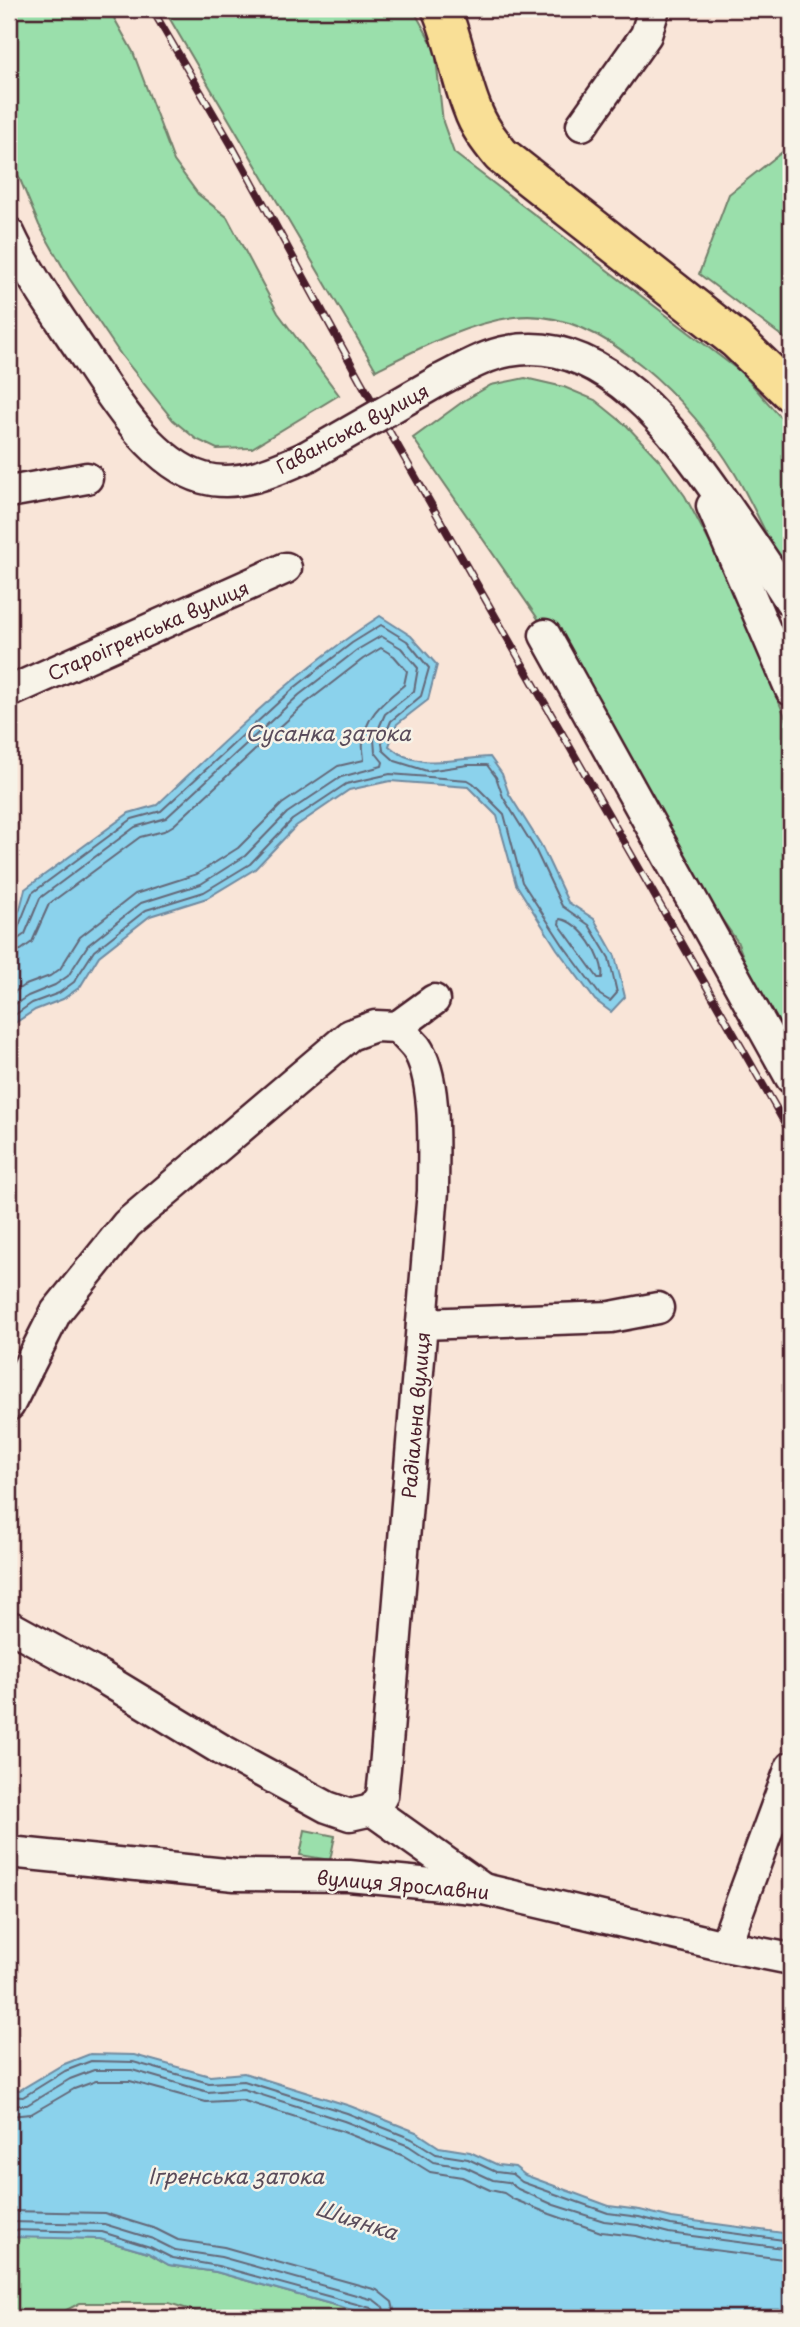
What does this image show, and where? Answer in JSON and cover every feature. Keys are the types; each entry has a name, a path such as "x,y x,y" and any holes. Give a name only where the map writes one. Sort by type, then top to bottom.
{"main road":[{"path":"441,9 472,108 484,133 501,155 736,340 791,393"}],"street":[{"path":"582,125 646,35 654,9"},
{"name":"Гаванська вулиця","path":"12,248 134,425 172,462 203,478 230,481 269,473 306,457 440,380 508,351 536,349 570,356 607,374 638,397 663,422 690,454 791,602"},
{"name":"Гаванська вулиця","path":"690,454 791,690"},
{"path":"9,492 87,478"},
{"name":"Староігренська вулиця","path":"9,692 286,568"},
{"path":"545,635 791,1078"},
{"path":"9,1405 56,1312 127,1224 350,1035 375,1026 397,1027 434,1000"},
{"name":"Радіальна вулиця","path":"372,1810 382,1796 385,1768 433,1191 433,1130 426,1069 416,1048 397,1027"},
{"path":"422,1324 611,1317 658,1308"},
{"path":"9,1626 100,1676 222,1750 327,1807 350,1815 372,1810 484,1889"},
{"path":"725,1947 791,1767"},
{"name":"вулиця Ярославни","path":"9,1852 234,1875 349,1876 484,1889 725,1947 791,1959"}],"green space":[{"path":"9,9 109,9 133,52 174,161 198,194 227,217 278,313 339,395 252,448 217,449 196,439 173,420 121,355 69,278 39,225 9,153"},
{"path":"164,9 413,9 435,49 443,122 454,153 742,373 791,430 791,580 734,472 695,418 642,365 580,327 547,318 514,317 496,320 443,338 376,370"},
{"path":"791,145 791,343 699,274 729,194"},
{"path":"525,378 564,387 595,400 627,426 658,459 685,496 712,547 791,730 791,1062 770,1026 737,941 685,867 554,642 413,438 465,400 491,385"},
{"path":"305,1830 335,1836 330,1860 300,1855"},
{"path":"9,2237 100,2239 148,2253 169,2265 216,2272 381,2318 216,2318 169,2303 80,2303 51,2318 9,2318"}],"water":[{"name":"Сусанка затока","path":"380,616 411,636 437,665 428,700 397,724 389,746 400,754 424,761 490,757 502,774 509,794 541,845 568,902 594,919 615,956 625,997 611,1012 595,1000 557,949 516,884 497,816 468,787 390,781 349,790 296,826 255,869 207,898 150,916 99,956 80,987 63,999 35,1010 9,1027 9,928 20,909 25,889 129,813 157,805 292,681"},
{"name":"Ігренська затока","path":"90,2054 134,2055 210,2076 244,2073 350,2106 416,2132 439,2147 470,2152 498,2165 515,2167 525,2175 609,2206 672,2218 791,2234 791,2318 381,2318 216,2272 169,2265 148,2253 100,2239 9,2237 9,2090 20,2090 62,2065"}],"railway":[{"path":"152,9 231,144 360,380 791,1134"}],"water label":[{"name":"Шиянка","path":"357,2219"}]}
